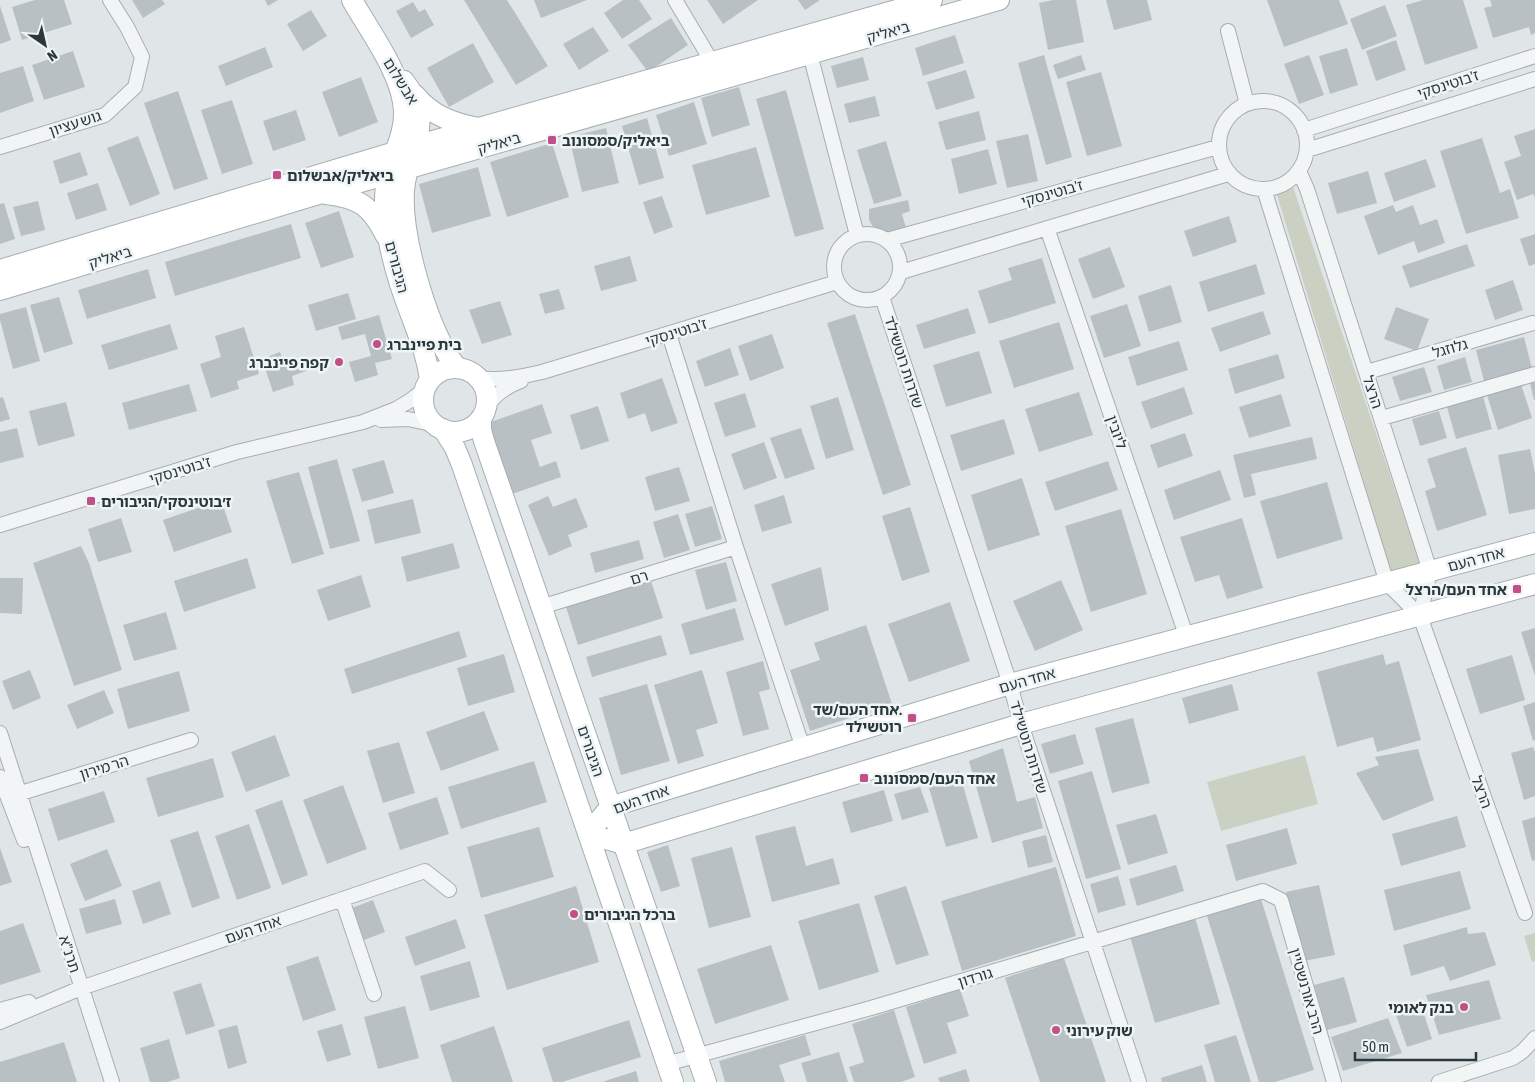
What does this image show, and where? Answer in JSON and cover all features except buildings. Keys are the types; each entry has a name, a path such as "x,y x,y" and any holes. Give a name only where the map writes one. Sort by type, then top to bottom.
{"street":[{"name":"גוש עציון","path":"0,146 105,115 135,87 142,57 128,27 110,0"},
{"name":"אבשלום","path":"352,0 382,51 395,77 403,100 403,124 395,152"},
{"path":"675,0 712,62"},
{"name":"ביאליק","path":"0,270 414,146 480,129 932,0"},
{"name":"ביאליק","path":"0,290 322,193 810,54 972,2 999,0"},
{"path":"1228,31 1248,104"},
{"name":"אבשלום","path":"382,51 408,86 418,104 420,113 420,124 408,169"},
{"path":"810,54 858,235"},
{"name":"ז'בוטינסקי","path":"1304,130 1535,56"},
{"name":"ז'בוטינסקי","path":"1307,150 1535,79"},
{"path":"408,86 428,109 439,116 459,124 480,129"},
{"path":"1261,101 1275,103 1288,108 1298,118 1304,130 1307,150 1304,161 1299,171 1278,187 1264,190 1251,188 1238,182 1228,174 1221,161 1218,147 1220,133 1226,120 1235,110 1248,104 1261,101"},
{"name":"ז'בוטינסקי","path":"887,240 1218,147"},
{"name":"הגיבורים","path":"395,152 385,191 389,241 405,298 425,351 428,384"},
{"name":"הגיבורים","path":"408,169 404,190 404,213 412,257 439,341 457,368"},
{"name":"הרצל","path":"1299,171 1307,189 1367,372 1430,571 1420,616"},
{"path":"900,272 1228,174"},
{"name":"הרצל","path":"1264,190 1387,583 1420,616 1525,912"},
{"path":"322,193 347,196 362,204 372,214 389,241"},
{"name":"ליובין","path":"1047,228 1186,636"},
{"path":"858,235 876,235 887,240 896,250 900,261 898,280 892,290 882,297 868,301 857,299 844,291 837,282 834,266 839,249 847,240 858,235"},
{"name":"ז'בוטינסקי","path":"478,378 502,380 542,372 837,282"},
{"name":"שדרות רוטשילד","path":"882,297 1010,684 1020,724 1139,1082"},
{"name":"גלוזגל","path":"1367,372 1533,323"},
{"path":"669,334 736,547 803,748"},
{"path":"457,368 469,371 478,378 484,387 487,397 483,413 476,424 459,431 448,431 439,427 427,416 423,405 423,394 428,384 438,373 446,369 457,368"},
{"name":"ז'בוטינסקי","path":"483,413 491,400 508,387 542,372"},
{"path":"1382,418 1535,374"},
{"name":"ז'בוטינסקי","path":"363,422 396,409 411,400 428,384"},
{"name":"הגיבורים","path":"483,413 481,430 484,441 706,1082"},
{"name":"ז'בוטינסקי","path":"0,525 237,452 363,422 393,418 408,419 439,427"},
{"name":"הגיבורים","path":"439,427 455,448 462,465 670,1073"},
{"name":"אחד העם","path":"588,834 610,807 1010,684 1535,543"},
{"name":"רם","path":"541,607 736,547"},
{"path":"588,834 623,844 1020,724 1535,584"},
{"name":"תרנ\"א","path":"0,733 81,988"},
{"name":"הר מירון","path":"18,794 191,740"},
{"name":"תרנ\"א","path":"0,777 81,988"},
{"name":"אחד העם","path":"0,1010 81,988 426,871 448,890"},
{"name":"גורדון","path":"670,1073 696,1056 871,1008 1264,891 1281,900"},
{"path":"342,899 374,994"},
{"name":"הרב אורנשטיין","path":"1281,900 1334,1082"},
{"path":"81,988 112,1082"},
{"name":"אחד העם","path":"0,1022 81,988"},
{"path":"1439,1082 1513,1058 1523,1051 1535,1038"}],"green space":[{"path":"1291,181 1421,567 1392,575 1277,195"},
{"path":"1305,755 1318,804 1221,831 1207,782"},
{"path":"1535,933 1535,961 1532,962 1524,936"}],"place":[{"name":"ביאליק/סמסונוב","path":"552,140"},
{"name":"ביאליק/אבשלום","path":"277,175"},
{"name":"בית פיינברג","path":"377,344"},
{"name":"קפה פיינברג","path":"339,362"},
{"name":"ז׳בוטינסקי/הגיבורים","path":"91,501"},
{"name":"אחד העם/הרצל","path":"1517,589"},
{"name":"אחד העם/שד. רוטשילד","path":"912,718"},
{"name":"אחד העם/סמסונוב","path":"864,778"},
{"name":"ברכל הגיבורים","path":"574,914"},
{"name":"בנק לאומי","path":"1464,1007"},
{"name":"שוק עירוני","path":"1056,1030"}]}
